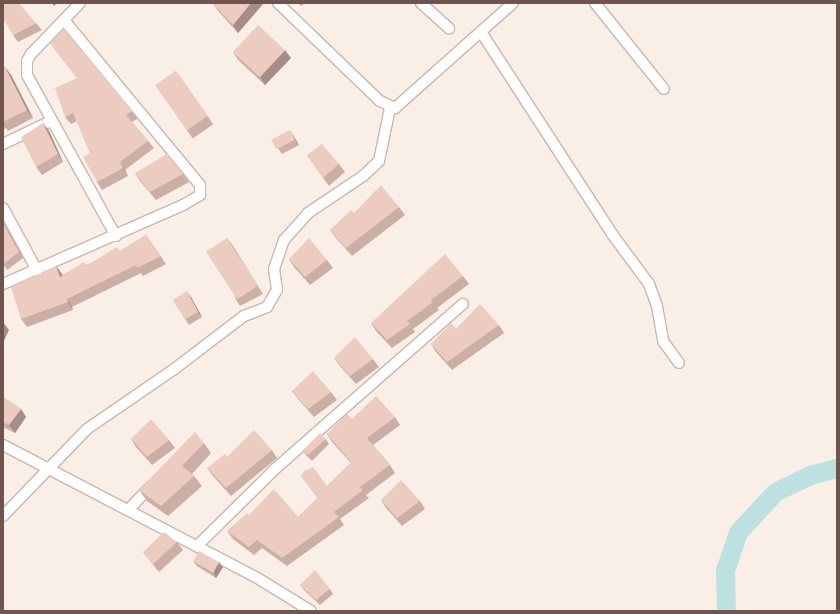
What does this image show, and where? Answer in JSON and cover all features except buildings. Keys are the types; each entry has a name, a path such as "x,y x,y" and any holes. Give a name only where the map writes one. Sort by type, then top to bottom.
{"street":[{"path":"80,3 31,54 27,66 28,80 116,236"},
{"path":"278,3 390,108 395,108 513,3"},
{"path":"422,3 449,28"},
{"path":"594,3 664,89"},
{"path":"3,284 116,236 198,198 201,188 64,20"},
{"path":"481,32 612,234 649,284 657,306 663,341 679,363"},
{"path":"3,516 88,429 124,402 173,370 244,316 267,307 277,290 274,269 284,240 308,212 363,176 379,161 390,108"},
{"path":"3,144 51,121"},
{"path":"3,208 37,270"},
{"path":"197,546 275,469 463,304"},
{"path":"3,445 50,468 259,579 311,611"},
{"path":"128,510 158,478"}],"waterway":[{"path":"726,611 725,570 738,532 775,492 810,475 837,468"}]}
